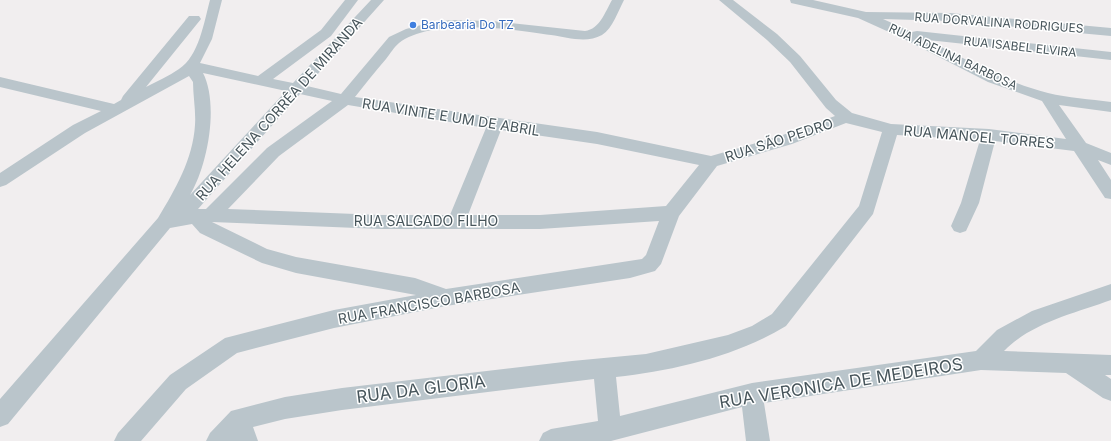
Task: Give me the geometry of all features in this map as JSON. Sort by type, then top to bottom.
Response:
[{"type":"street","points":[[0,181],[79,129],[177,77],[192,66],[206,35],[216,0]]},
{"type":"street","points":[[261,81],[326,32],[352,0]]},
{"type":"street","name":"RUA HELENA CORRÊA DE MIRANDA","points":[[0,416],[188,218],[297,88],[378,0]]},
{"type":"street","points":[[350,31],[366,25],[393,0]]},
{"type":"street","points":[[188,218],[344,100],[394,40],[405,34],[437,26],[459,24],[510,26],[589,35],[603,28],[618,0]]},
{"type":"street","name":"RUA SÃO PEDRO","points":[[711,162],[786,140],[846,117],[831,104],[794,59],[772,37],[725,0]]},
{"type":"street","name":"RUA ADELINA BARBOSA","points":[[796,0],[862,15],[905,34],[993,79],[1047,98],[1111,106]]},
{"type":"street","name":"RUA DORVALINA RODRIGUES","points":[[862,15],[950,17],[1111,32]]},
{"type":"street","points":[[119,108],[194,19]]},
{"type":"street","name":"RUA ISABEL ELVIRA","points":[[905,34],[1111,56]]},
{"type":"street","points":[[188,218],[185,189],[198,152],[203,125],[200,82],[192,66]]},
{"type":"street","name":"RUA VINTE E UM DE ABRIL","points":[[192,66],[297,88],[344,100],[495,124],[597,138],[711,162]]},
{"type":"street","points":[[0,82],[119,108]]},
{"type":"street","points":[[1047,98],[1111,193]]},
{"type":"street","name":"RUA MANOEL TORRES","points":[[846,117],[891,129],[989,135],[1078,146],[1111,158]]},
{"type":"street","points":[[456,222],[495,124]]},
{"type":"street","name":"RUA DA GLORIA","points":[[239,419],[285,408],[335,400],[646,364],[729,344],[759,332],[779,320],[867,209],[891,129]]},
{"type":"street","points":[[960,226],[970,203],[989,135]]},
{"type":"street","name":"RUA FRANCISCO BARBOSA","points":[[126,441],[178,382],[232,345],[334,319],[446,298],[640,268],[654,259],[671,213],[711,162]]},
{"type":"street","name":"RUA SALGADO FILHO","points":[[188,218],[381,222],[540,222],[671,213]]},
{"type":"street","points":[[188,218],[262,255],[296,265],[415,286],[446,298]]},
{"type":"street","points":[[981,360],[1004,337],[1040,317],[1111,292]]},
{"type":"street","name":"RUA VERONICA DE MEDEIROS","points":[[551,441],[610,430],[752,394],[981,360],[1111,365]]},
{"type":"street","points":[[1068,363],[1111,391]]},
{"type":"street","points":[[604,368],[610,430]]},
{"type":"street","points":[[752,394],[758,441]]},
{"type":"street","points":[[218,441],[239,419],[246,441]]},
{"type":"place","name":"Barbearia Do TZ","points":[[413,25]]}]
